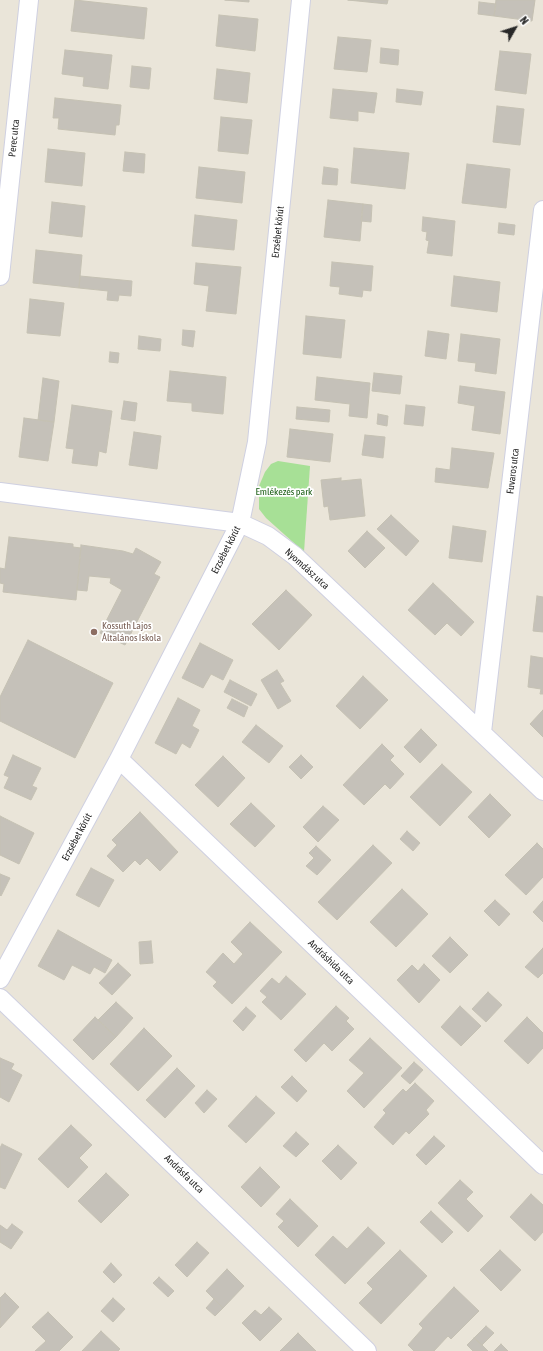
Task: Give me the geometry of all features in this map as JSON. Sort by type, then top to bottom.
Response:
[{"type":"street","name":"Perec utca","points":[[0,276],[29,0]]},
{"type":"street","name":"Erzsébet körút","points":[[0,979],[119,759],[240,523],[257,442],[302,0]]},
{"type":"street","name":"Fuvaros utca","points":[[482,732],[543,210]]},
{"type":"street","name":"Nyomdász utca","points":[[0,492],[240,523],[268,536],[295,556],[543,791]]},
{"type":"street","name":"Andráshida utca","points":[[119,759],[543,1165]]},
{"type":"street","name":"Andrásfa utca","points":[[0,998],[367,1351]]},
{"type":"green space","name":"Emlékezés park","points":[[278,461],[310,466],[304,552],[266,518],[259,509],[259,486],[265,472],[271,464]]},
{"type":"building","points":[[75,0],[147,8],[144,39],[71,31]]},
{"type":"building","points":[[225,0],[249,0],[249,2]]},
{"type":"building","points":[[348,0],[388,0],[387,4]]},
{"type":"building","points":[[496,0],[535,0],[532,21],[494,16]]},
{"type":"building","points":[[479,2],[496,4],[494,16],[478,14]]},
{"type":"building","points":[[219,15],[258,19],[255,51],[216,46]]},
{"type":"building","points":[[338,37],[371,40],[367,72],[334,69]]},
{"type":"building","points":[[381,48],[399,50],[398,65],[380,63]]},
{"type":"building","points":[[65,50],[112,55],[108,89],[83,86],[84,77],[62,74]]},
{"type":"building","points":[[500,51],[531,54],[526,94],[495,90]]},
{"type":"building","points":[[132,66],[151,68],[149,89],[130,87]]},
{"type":"building","points":[[217,69],[250,73],[247,103],[214,99]]},
{"type":"building","points":[[333,89],[377,93],[374,113],[358,111],[358,121],[330,118]]},
{"type":"building","points":[[397,89],[423,92],[421,105],[396,102]]},
{"type":"building","points":[[55,98],[121,105],[119,125],[116,125],[115,135],[58,129],[59,118],[53,118]]},
{"type":"building","points":[[497,106],[524,109],[520,145],[493,142]]},
{"type":"building","points":[[221,117],[252,120],[248,154],[218,151]]},
{"type":"building","points":[[354,148],[409,153],[405,189],[351,183]]},
{"type":"building","points":[[48,149],[85,153],[82,186],[45,182]]},
{"type":"building","points":[[125,152],[145,154],[144,173],[123,171]]},
{"type":"building","points":[[467,164],[510,169],[506,208],[462,203]]},
{"type":"building","points":[[199,167],[245,172],[242,203],[196,198]]},
{"type":"building","points":[[324,167],[338,169],[337,185],[322,184]]},
{"type":"building","points":[[328,200],[363,204],[360,241],[324,237]]},
{"type":"building","points":[[52,202],[85,206],[82,237],[49,233]]},
{"type":"building","points":[[363,204],[372,205],[371,222],[361,221]]},
{"type":"building","points":[[195,215],[237,220],[234,250],[192,246]]},
{"type":"building","points":[[423,217],[455,221],[452,256],[427,253],[429,241],[426,240],[427,232],[422,231]]},
{"type":"building","points":[[499,223],[515,225],[514,235],[498,233]]},
{"type":"building","points":[[36,250],[82,255],[79,288],[33,283]]},
{"type":"building","points":[[332,262],[373,266],[371,291],[363,290],[362,297],[339,294],[340,287],[330,286]]},
{"type":"building","points":[[196,263],[241,267],[236,314],[206,311],[209,286],[194,284]]},
{"type":"building","points":[[80,276],[132,281],[131,296],[119,295],[118,301],[107,300],[108,291],[79,288]]},
{"type":"building","points":[[454,276],[500,282],[497,312],[451,306]]},
{"type":"building","points":[[30,299],[64,303],[60,336],[27,333]]},
{"type":"building","points":[[306,316],[345,320],[341,358],[303,354]]},
{"type":"building","points":[[183,330],[195,331],[193,347],[182,345]]},
{"type":"building","points":[[428,331],[449,334],[446,359],[425,356]]},
{"type":"building","points":[[461,334],[500,339],[496,374],[475,371],[476,363],[458,361]]},
{"type":"building","points":[[139,336],[161,339],[160,351],[138,349]]},
{"type":"building","points":[[110,352],[119,353],[118,363],[109,362]]},
{"type":"building","points":[[170,371],[226,377],[223,414],[192,411],[192,403],[167,401]]},
{"type":"building","points":[[374,373],[402,376],[400,394],[372,391]]},
{"type":"building","points":[[317,377],[370,383],[367,418],[349,416],[350,404],[315,400]]},
{"type":"building","points":[[43,378],[59,381],[54,422],[38,420]]},
{"type":"building","points":[[460,386],[505,392],[500,434],[472,430],[475,406],[458,403]]},
{"type":"building","points":[[124,401],[137,403],[135,421],[121,419]]},
{"type":"building","points":[[72,405],[112,411],[106,453],[99,451],[97,466],[72,463],[74,449],[66,448]]},
{"type":"building","points":[[406,405],[425,407],[423,426],[404,424]]},
{"type":"building","points":[[297,407],[330,410],[329,422],[296,419]]},
{"type":"building","points":[[378,414],[388,416],[387,426],[377,424]]},
{"type":"building","points":[[24,418],[54,422],[48,461],[19,457]]},
{"type":"building","points":[[290,429],[333,434],[330,462],[287,457]]},
{"type":"building","points":[[134,432],[161,436],[157,469],[129,465]]},
{"type":"building","points":[[365,435],[385,437],[383,458],[362,455]]},
{"type":"building","points":[[452,448],[494,453],[488,488],[435,482],[436,468],[450,470]]},
{"type":"building","points":[[341,478],[341,481],[361,479],[365,516],[330,520],[328,506],[324,507],[321,480]]},
{"type":"building","points":[[391,515],[419,541],[406,556],[377,529]]},
{"type":"building","points":[[453,526],[486,531],[482,562],[449,558]]},
{"type":"building","points":[[367,531],[385,548],[365,568],[348,551]]},
{"type":"building","points":[[9,537],[73,544],[73,547],[81,548],[76,600],[3,592],[4,584],[0,583],[0,568],[5,569]]},
{"type":"building","points":[[81,545],[123,551],[133,554],[136,548],[161,562],[154,574],[160,577],[125,645],[100,633],[122,590],[110,583],[111,578],[89,576],[87,591],[77,590]]},
{"type":"building","points":[[433,583],[474,622],[461,636],[447,623],[435,635],[408,610]]},
{"type":"building","points":[[286,590],[312,615],[279,650],[252,624]]},
{"type":"building","points":[[537,596],[543,597],[543,632],[533,631]]},
{"type":"building","points":[[28,640],[113,683],[75,758],[0,721],[0,697]]},
{"type":"building","points":[[200,643],[233,660],[223,680],[211,674],[203,688],[182,678]]},
{"type":"building","points":[[531,656],[543,658],[543,694],[540,694],[541,689],[528,687]]},
{"type":"building","points":[[277,670],[284,681],[280,683],[291,701],[278,709],[261,680]]},
{"type":"building","points":[[363,676],[388,700],[360,729],[336,706]]},
{"type":"building","points":[[230,680],[257,694],[251,706],[224,692]]},
{"type":"building","points":[[178,698],[200,710],[192,726],[199,730],[190,748],[182,743],[176,754],[155,743]]},
{"type":"building","points":[[232,699],[248,707],[244,717],[227,708]]},
{"type":"building","points":[[543,710],[543,737],[530,724]]},
{"type":"building","points":[[256,725],[283,746],[269,763],[242,742]]},
{"type":"building","points":[[421,729],[437,745],[420,763],[404,747]]},
{"type":"building","points":[[382,744],[394,756],[390,760],[404,774],[390,789],[385,784],[364,805],[343,785]]},
{"type":"building","points":[[13,755],[41,768],[32,786],[37,788],[31,800],[4,788],[9,777],[4,775]]},
{"type":"building","points":[[301,755],[313,767],[301,779],[289,767]]},
{"type":"building","points":[[223,756],[245,778],[218,807],[195,785]]},
{"type":"building","points":[[442,764],[472,792],[440,826],[410,797]]},
{"type":"building","points":[[490,794],[511,815],[489,838],[468,817]]},
{"type":"building","points":[[251,803],[275,826],[255,847],[230,824]]},
{"type":"building","points":[[323,806],[339,820],[318,842],[303,827]]},
{"type":"building","points":[[140,812],[178,852],[160,871],[147,858],[140,865],[135,860],[123,872],[107,856],[117,845],[112,840]]},
{"type":"building","points":[[0,816],[34,833],[19,864],[0,855]]},
{"type":"building","points":[[407,831],[420,843],[413,851],[400,839]]},
{"type":"building","points":[[537,843],[543,849],[543,877],[526,895],[505,875]]},
{"type":"building","points":[[373,845],[392,863],[337,920],[318,902]]},
{"type":"building","points":[[316,846],[331,860],[317,875],[306,866],[314,858],[309,853]]},
{"type":"building","points":[[91,868],[114,880],[99,907],[76,895]]},
{"type":"building","points":[[0,874],[10,878],[1,896],[0,895]]},
{"type":"building","points":[[402,889],[428,914],[396,947],[370,922]]},
{"type":"building","points":[[495,900],[510,914],[499,926],[484,911]]},
{"type":"building","points":[[543,901],[543,922],[533,912]]},
{"type":"building","points":[[250,922],[282,952],[232,1004],[213,986],[217,982],[206,972],[223,953],[234,964],[243,954],[231,942]]},
{"type":"building","points":[[58,930],[112,960],[105,973],[94,967],[90,974],[72,965],[64,980],[38,966]]},
{"type":"building","points":[[450,937],[468,955],[450,973],[432,956]]},
{"type":"building","points":[[151,941],[153,963],[140,964],[139,942]]},
{"type":"building","points":[[543,948],[543,973],[538,978],[525,967]]},
{"type":"building","points":[[118,963],[131,975],[112,995],[99,983]]},
{"type":"building","points":[[424,964],[440,980],[419,1003],[397,980],[412,965],[418,971]]},
{"type":"building","points":[[286,976],[306,994],[281,1020],[262,1002],[267,997],[260,991],[272,978],[279,984]]},
{"type":"building","points":[[488,992],[502,1005],[486,1022],[472,1009]]},
{"type":"building","points":[[116,1002],[133,1018],[116,1037],[98,1020]]},
{"type":"building","points":[[336,1006],[349,1018],[346,1021],[354,1029],[332,1051],[324,1043],[306,1062],[294,1050]]},
{"type":"building","points":[[460,1006],[481,1026],[461,1046],[441,1027]]},
{"type":"building","points":[[246,1007],[256,1016],[243,1031],[233,1021]]},
{"type":"building","points":[[95,1017],[116,1037],[93,1060],[73,1040]]},
{"type":"building","points":[[527,1017],[543,1033],[543,1048],[528,1064],[504,1041]]},
{"type":"building","points":[[144,1028],[172,1056],[138,1091],[110,1064]]},
{"type":"building","points":[[370,1038],[402,1068],[364,1108],[347,1091],[364,1073],[349,1060]]},
{"type":"building","points":[[0,1058],[14,1064],[11,1069],[22,1075],[9,1102],[0,1097]]},
{"type":"building","points":[[414,1062],[423,1070],[410,1084],[401,1076]]},
{"type":"building","points":[[177,1068],[195,1086],[165,1118],[146,1100]]},
{"type":"building","points":[[292,1076],[307,1091],[297,1102],[281,1087]]},
{"type":"building","points":[[415,1083],[434,1101],[426,1110],[429,1114],[409,1134],[406,1131],[393,1145],[374,1127],[386,1113],[383,1110],[403,1089],[406,1092]]},
{"type":"building","points":[[207,1090],[217,1099],[204,1113],[195,1103]]},
{"type":"building","points":[[256,1096],[275,1113],[246,1143],[228,1126]]},
{"type":"building","points":[[71,1125],[92,1145],[79,1158],[88,1167],[68,1188],[38,1159]]},
{"type":"building","points":[[296,1132],[309,1144],[296,1157],[283,1146]]},
{"type":"building","points":[[434,1136],[445,1146],[426,1165],[416,1155]]},
{"type":"building","points":[[2,1144],[22,1154],[5,1189],[0,1187],[0,1148]]},
{"type":"building","points":[[338,1145],[357,1163],[341,1180],[322,1161]]},
{"type":"building","points":[[260,1167],[280,1187],[261,1207],[241,1187]]},
{"type":"building","points":[[106,1173],[129,1195],[101,1223],[78,1201]]},
{"type":"building","points":[[460,1180],[473,1192],[466,1199],[483,1216],[468,1232],[438,1203]]},
{"type":"building","points":[[531,1194],[543,1205],[543,1232],[535,1241],[510,1217]]},
{"type":"building","points":[[290,1199],[318,1226],[298,1247],[278,1227],[284,1221],[276,1214]]},
{"type":"building","points":[[431,1211],[453,1232],[442,1243],[420,1222]]},
{"type":"building","points":[[12,1224],[23,1232],[11,1249],[0,1242],[0,1225],[7,1230]]},
{"type":"building","points":[[368,1227],[385,1243],[345,1284],[315,1255],[333,1236],[347,1249]]},
{"type":"building","points":[[197,1242],[209,1253],[187,1277],[175,1265]]},
{"type":"building","points":[[400,1250],[427,1276],[381,1324],[359,1303],[373,1289],[367,1283]]},
{"type":"building","points":[[500,1250],[521,1270],[501,1291],[480,1270]]},
{"type":"building","points":[[111,1263],[122,1275],[114,1283],[103,1272]]},
{"type":"building","points":[[227,1269],[244,1286],[223,1308],[206,1291]]},
{"type":"building","points":[[159,1277],[174,1291],[168,1297],[153,1283]]},
{"type":"building","points":[[454,1287],[479,1311],[451,1339],[448,1336],[434,1351],[414,1351],[408,1345],[423,1328],[419,1324]]},
{"type":"building","points":[[5,1293],[19,1307],[0,1328],[0,1298]]},
{"type":"building","points":[[113,1298],[125,1309],[113,1322],[101,1311]]},
{"type":"building","points":[[214,1299],[223,1308],[215,1316],[206,1308]]},
{"type":"building","points":[[269,1307],[282,1319],[260,1341],[242,1323],[255,1310],[261,1315]]},
{"type":"building","points":[[48,1312],[73,1337],[59,1351],[35,1351],[46,1341],[32,1327]]},
{"type":"building","points":[[486,1326],[494,1333],[482,1345],[474,1338]]},
{"type":"building","points":[[101,1331],[120,1349],[118,1351],[82,1351]]},
{"type":"building","points":[[298,1333],[316,1351],[280,1351]]},
{"type":"building","points":[[474,1338],[488,1351],[473,1351],[467,1345]]},
{"type":"building","points":[[501,1344],[508,1351],[494,1351]]},
{"type":"place","name":"Kossuth Lajos Általános Iskola","points":[[94,632]]}]
